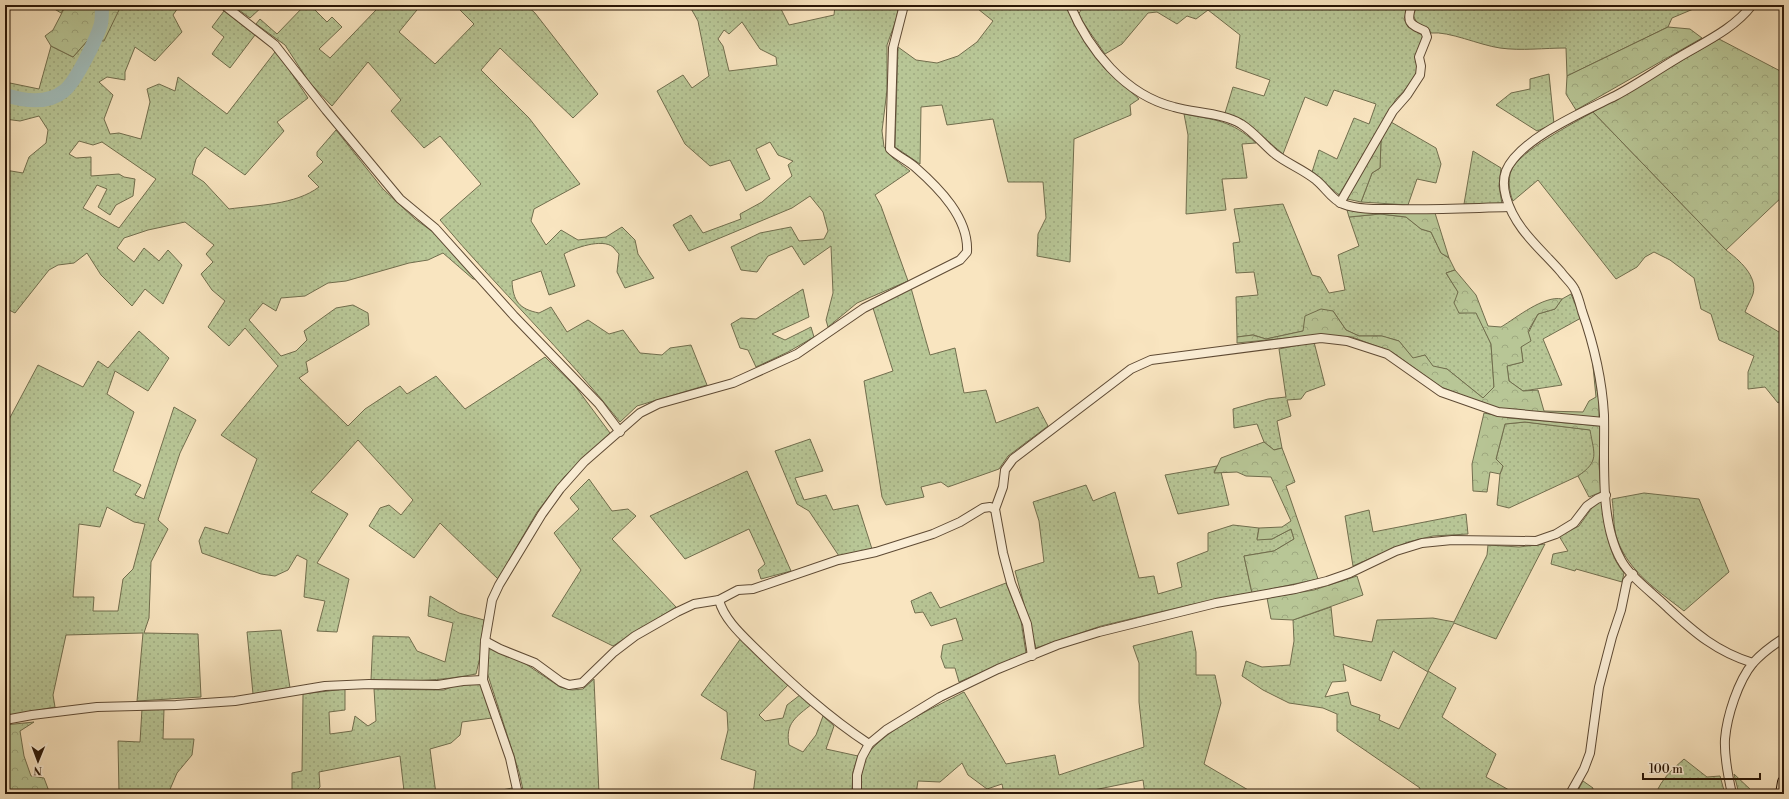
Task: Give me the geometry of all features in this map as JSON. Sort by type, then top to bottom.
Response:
[{"type":"main road","points":[[1782,794],[1784,782]]},
{"type":"street","points":[[224,5],[275,45],[326,110],[400,199],[435,228],[514,316],[599,404],[620,432]]},
{"type":"street","points":[[518,794],[510,758],[483,680],[484,641],[492,600],[542,514],[560,490],[584,462],[620,432],[640,412],[647,408],[733,383],[797,354],[864,308],[960,260],[967,252],[967,240],[957,215],[939,190],[914,166],[890,149],[893,48],[904,5]]},
{"type":"street","points":[[1070,5],[1077,23],[1112,70],[1138,92],[1152,100],[1173,107],[1229,119],[1240,123],[1279,157],[1315,180],[1340,203],[1358,208],[1387,209],[1438,210],[1509,207]]},
{"type":"street","points":[[1340,203],[1393,111],[1414,85],[1421,71],[1419,57],[1427,37],[1425,31],[1409,22],[1408,18],[1412,5]]},
{"type":"street","points":[[1752,5],[1745,14],[1724,30],[1619,93],[1545,133],[1524,147],[1506,172],[1505,192],[1509,207],[1518,224],[1534,246],[1574,288],[1595,350],[1601,380],[1604,422],[1603,462],[1606,495],[1616,548],[1622,562],[1633,574],[1706,641],[1732,657],[1753,663]]},
{"type":"street","points":[[1032,656],[1027,624],[1011,583],[1003,553],[996,509],[1002,493],[1005,470],[1013,459],[1131,369],[1151,360],[1321,338],[1347,341],[1387,354],[1441,392],[1491,410],[1604,422]]},
{"type":"street","points":[[858,794],[857,775],[862,757],[869,744],[886,730],[940,697],[998,669],[1057,645],[1099,632],[1216,603],[1295,589],[1350,573],[1396,551],[1422,543],[1452,540],[1536,541],[1556,534],[1574,523],[1587,506],[1606,495]]},
{"type":"street","points":[[484,641],[535,663],[560,682],[575,685],[582,684],[614,652],[661,621],[694,604],[720,600],[738,590],[753,589],[838,560],[876,552],[933,534],[960,522],[983,508],[990,507],[996,509]]},
{"type":"street","points":[[1570,794],[1584,769],[1590,753],[1599,687],[1612,636],[1621,610],[1627,582],[1633,574]]},
{"type":"street","points":[[720,600],[722,610],[744,637],[792,685],[837,723],[869,744]]},
{"type":"street","points":[[1732,794],[1727,768],[1725,741],[1728,720],[1737,692],[1753,663],[1784,638]]},
{"type":"street","points":[[5,720],[32,714],[97,707],[176,705],[236,700],[325,686],[369,684],[438,685],[462,681],[483,680]]},
{"type":"green space","points":[[48,5],[66,5],[61,13]]},
{"type":"green space","points":[[66,5],[118,5],[119,10],[104,41],[88,40],[73,57],[51,46],[45,36],[53,30]]},
{"type":"green space","points":[[118,5],[180,5],[173,15],[182,32],[155,61],[135,47],[125,72],[125,80],[107,77],[99,82],[113,95],[104,119],[110,134],[119,133],[141,139],[150,102],[147,89],[159,84],[175,91],[178,77],[227,114],[275,52],[282,59],[308,98],[277,122],[284,131],[245,175],[205,147],[196,159],[192,174],[204,182],[229,209],[288,201],[309,193],[319,187],[308,176],[323,162],[317,156],[317,152],[336,130],[383,189],[415,219],[433,232],[477,279],[473,279],[443,253],[428,260],[409,263],[346,281],[328,283],[305,296],[281,298],[276,311],[263,303],[249,320],[281,356],[296,351],[307,340],[304,331],[336,308],[353,305],[368,313],[369,325],[306,362],[308,372],[299,378],[348,426],[365,409],[400,386],[407,394],[436,376],[465,409],[545,357],[575,386],[610,433],[564,477],[537,512],[498,579],[440,523],[414,558],[369,526],[380,508],[389,505],[401,515],[413,500],[358,440],[311,492],[348,514],[317,563],[349,579],[337,632],[317,631],[325,601],[304,597],[307,560],[297,555],[288,570],[275,576],[261,574],[202,553],[199,541],[205,527],[228,534],[257,459],[221,435],[278,366],[245,328],[229,346],[208,327],[225,301],[212,290],[201,274],[213,262],[206,254],[214,245],[185,222],[148,230],[124,238],[117,248],[134,262],[144,248],[159,261],[168,250],[182,265],[163,304],[145,289],[132,306],[101,275],[87,253],[74,263],[58,265],[49,270],[15,313],[5,308],[5,170],[23,173],[29,157],[46,143],[48,130],[39,116],[20,121],[5,119],[5,82],[39,89],[51,46],[73,57],[119,10]],"holes":[[[79,141],[93,145],[102,142],[156,179],[119,228],[83,208],[97,185],[107,189],[98,207],[110,215],[116,205],[133,196],[135,179],[124,177],[119,174],[91,176],[91,157],[76,158],[69,154]]]},
{"type":"green space","points":[[232,5],[264,5],[250,18]]},
{"type":"green space","points":[[305,5],[310,5],[327,22],[332,17],[342,27],[319,49],[330,58],[376,10],[371,5],[421,5],[399,32],[435,64],[474,24],[455,5],[526,5],[535,13],[598,94],[573,118],[500,48],[481,70],[529,118],[580,184],[534,209],[531,221],[546,245],[561,230],[578,240],[606,237],[622,227],[635,240],[638,254],[654,278],[625,288],[617,272],[619,254],[613,247],[602,243],[588,245],[564,254],[575,286],[549,295],[541,271],[512,281],[516,299],[518,303],[526,309],[539,313],[551,307],[567,332],[588,320],[609,334],[623,330],[640,353],[662,355],[670,348],[691,345],[707,385],[637,406],[620,422],[554,345],[462,246],[440,220],[481,184],[440,136],[424,148],[391,111],[401,100],[368,62],[332,106],[309,82],[285,45],[256,24],[260,19],[277,34]]},
{"type":"green space","points":[[689,5],[779,5],[789,25],[834,15],[835,5],[899,5],[896,20],[887,45],[887,90],[882,131],[884,147],[893,158],[910,171],[875,195],[881,206],[908,281],[857,303],[828,327],[826,320],[833,293],[831,246],[804,265],[792,246],[768,256],[757,272],[741,270],[731,247],[760,233],[791,227],[799,241],[824,239],[828,231],[823,212],[810,196],[792,208],[689,251],[673,225],[691,215],[703,233],[741,219],[740,214],[762,202],[792,176],[788,165],[793,161],[778,155],[770,142],[756,149],[770,179],[746,191],[730,160],[710,166],[685,144],[657,91],[683,75],[692,88],[709,76],[698,21]],"holes":[[[742,22],[760,49],[776,57],[777,65],[729,71],[723,46],[718,39],[724,30],[729,34]]]},
{"type":"green space","points":[[973,5],[1067,5],[1074,24],[1104,68],[1139,99],[1130,105],[1131,115],[1074,139],[1070,262],[1037,256],[1038,234],[1046,218],[1043,182],[1008,182],[993,119],[947,125],[942,105],[921,107],[920,164],[895,147],[898,47],[916,60],[937,63],[958,56],[977,42],[993,21]]},
{"type":"green space","points":[[1084,5],[1133,5],[1139,9],[1143,5],[1409,5],[1404,19],[1408,27],[1421,32],[1424,36],[1419,64],[1414,77],[1410,84],[1396,99],[1339,195],[1312,172],[1319,150],[1337,159],[1354,118],[1369,124],[1376,104],[1334,90],[1327,106],[1305,97],[1283,154],[1243,120],[1225,113],[1233,87],[1264,96],[1270,80],[1236,68],[1240,35],[1208,10],[1196,19],[1187,16],[1177,24],[1157,12],[1148,13],[1122,44],[1105,54],[1078,15]]},
{"type":"green space","points":[[1416,5],[1697,5],[1698,7],[1672,18],[1668,27],[1567,76],[1566,48],[1508,49],[1446,34],[1431,33],[1428,28],[1417,23],[1413,15]]},
{"type":"green space","points":[[224,11],[255,35],[230,68],[212,54],[224,37],[212,27]]},
{"type":"green space","points":[[1668,27],[1690,29],[1702,38],[1576,110],[1566,94],[1567,76]]},
{"type":"green space","points":[[1719,39],[1784,73],[1784,195],[1726,250],[1593,112]]},
{"type":"green space","points":[[1549,74],[1554,124],[1537,131],[1496,105],[1511,93],[1530,89],[1530,79]]},
{"type":"green space","points":[[1593,112],[1726,250],[1742,264],[1750,275],[1754,287],[1753,294],[1745,312],[1784,335],[1784,399],[1778,403],[1765,387],[1748,389],[1748,372],[1754,356],[1719,340],[1711,314],[1701,309],[1694,278],[1670,260],[1654,252],[1645,257],[1637,267],[1616,279],[1538,180],[1513,201],[1509,178],[1516,163],[1535,146]]},
{"type":"green space","points":[[1184,114],[1230,125],[1247,135],[1256,143],[1242,144],[1247,178],[1222,179],[1226,210],[1186,214],[1188,135]]},
{"type":"green space","points":[[1391,122],[1436,148],[1441,164],[1436,183],[1417,179],[1408,205],[1361,202],[1372,173],[1380,168],[1381,140]]},
{"type":"green space","points":[[1381,140],[1380,168],[1372,173],[1361,202],[1347,199]]},
{"type":"green space","points":[[1473,151],[1501,168],[1499,186],[1502,204],[1464,204]]},
{"type":"green space","points":[[1283,204],[1312,275],[1320,277],[1329,293],[1345,290],[1338,255],[1359,246],[1349,217],[1380,214],[1406,217],[1421,229],[1431,232],[1441,253],[1449,258],[1455,270],[1446,273],[1458,292],[1459,313],[1476,312],[1491,344],[1494,387],[1483,398],[1447,369],[1433,367],[1425,355],[1413,359],[1399,341],[1381,336],[1359,336],[1346,330],[1333,311],[1303,331],[1266,339],[1253,335],[1237,337],[1236,297],[1258,295],[1254,272],[1236,273],[1233,243],[1240,242],[1234,209]]},
{"type":"green space","points":[[1347,210],[1435,213],[1449,258],[1441,253],[1431,232],[1421,229],[1406,217],[1380,214],[1349,217]]},
{"type":"green space","points":[[1455,270],[1476,295],[1488,326],[1501,327],[1522,313],[1547,300],[1562,299],[1555,309],[1538,314],[1528,331],[1531,341],[1521,347],[1523,362],[1507,366],[1509,381],[1523,391],[1538,390],[1544,411],[1583,412],[1589,401],[1596,397],[1592,356],[1599,401],[1599,418],[1498,409],[1441,387],[1392,352],[1352,337],[1317,335],[1237,343],[1237,337],[1253,335],[1266,339],[1303,331],[1305,316],[1321,309],[1333,311],[1346,330],[1359,336],[1382,336],[1399,341],[1413,358],[1425,355],[1433,366],[1447,369],[1483,398],[1494,387],[1491,344],[1476,313],[1459,313],[1454,303],[1458,292],[1446,273]]},
{"type":"green space","points":[[911,288],[930,355],[955,348],[964,393],[986,390],[996,423],[1038,407],[1048,426],[1008,456],[999,469],[948,487],[941,482],[921,487],[924,497],[886,505],[882,497],[864,381],[893,371],[873,308]]},
{"type":"green space","points":[[803,289],[809,317],[772,334],[785,340],[811,327],[814,337],[788,352],[756,367],[748,350],[740,348],[731,324],[741,318],[756,319]]},
{"type":"green space","points":[[1571,294],[1581,318],[1543,339],[1562,385],[1523,391],[1509,381],[1507,366],[1523,362],[1521,347],[1538,314],[1555,309],[1562,299]]},
{"type":"green space","points":[[139,331],[169,358],[148,391],[115,371],[107,394],[134,412],[113,471],[141,485],[135,495],[144,499],[174,407],[196,420],[180,453],[158,520],[168,529],[151,562],[149,618],[144,633],[198,634],[201,697],[137,701],[143,633],[66,635],[53,695],[55,707],[5,716],[5,427],[38,365],[83,387],[98,361],[108,368]],"holes":[[[107,507],[134,522],[145,524],[133,569],[123,579],[118,611],[93,611],[94,597],[73,597],[79,524],[100,527]]]},
{"type":"green space","points":[[1314,342],[1325,385],[1306,392],[1301,399],[1287,400],[1291,416],[1277,421],[1282,448],[1274,450],[1264,442],[1257,424],[1234,428],[1233,409],[1268,399],[1286,397],[1279,349]]},
{"type":"green space","points":[[1484,413],[1509,418],[1601,426],[1599,464],[1601,492],[1589,497],[1578,476],[1590,466],[1593,461],[1594,451],[1590,430],[1525,422],[1505,424],[1496,459],[1503,466],[1500,474],[1490,472],[1487,492],[1473,491],[1472,464]]},
{"type":"green space","points":[[1525,422],[1591,430],[1595,456],[1590,468],[1578,476],[1509,508],[1497,505],[1500,474],[1503,466],[1496,459],[1505,424]]},
{"type":"green space","points":[[810,439],[823,471],[795,478],[804,500],[826,495],[833,510],[858,505],[872,549],[839,556],[809,511],[797,504],[775,451]]},
{"type":"green space","points":[[1264,442],[1274,450],[1282,448],[1295,482],[1286,486],[1318,579],[1252,593],[1244,556],[1274,551],[1294,539],[1291,529],[1272,539],[1257,540],[1259,528],[1282,527],[1291,521],[1271,477],[1246,476],[1237,472],[1214,473],[1221,458]]},
{"type":"green space","points":[[1217,466],[1214,472],[1221,472],[1229,505],[1178,514],[1165,475]]},
{"type":"green space","points":[[747,471],[791,571],[761,579],[758,570],[765,564],[749,529],[685,559],[650,516]]},
{"type":"green space","points":[[589,479],[612,511],[628,509],[636,516],[612,539],[676,607],[613,646],[552,616],[581,570],[554,533],[579,509],[570,498]]},
{"type":"green space","points":[[1086,485],[1093,501],[1115,492],[1139,578],[1154,576],[1158,594],[1182,587],[1177,563],[1208,551],[1208,533],[1233,525],[1259,528],[1257,539],[1272,539],[1291,529],[1294,539],[1274,551],[1244,556],[1252,593],[1189,605],[1101,626],[1036,648],[1015,571],[1044,562],[1039,521],[1033,502]]},
{"type":"green space","points":[[1644,493],[1699,499],[1729,572],[1684,611],[1654,588],[1636,571],[1622,551],[1617,539],[1612,499]]},
{"type":"green space","points":[[1602,501],[1608,539],[1614,557],[1624,573],[1622,582],[1576,569],[1575,571],[1551,564],[1553,554],[1568,551],[1559,536],[1579,526],[1594,505]]},
{"type":"green space","points":[[1369,510],[1373,532],[1466,514],[1468,534],[1433,536],[1408,542],[1353,566],[1345,516]]},
{"type":"green space","points":[[1545,544],[1496,639],[1454,623],[1428,671],[1456,688],[1442,717],[1496,754],[1486,777],[1516,794],[1418,794],[1420,788],[1337,731],[1337,714],[1323,708],[1289,703],[1263,690],[1242,676],[1246,661],[1262,667],[1290,665],[1294,641],[1293,620],[1331,607],[1334,636],[1372,642],[1377,620],[1433,618],[1454,622],[1487,555],[1488,545],[1519,547]],"holes":[[[1393,651],[1428,672],[1399,729],[1379,720],[1380,715],[1351,705],[1348,692],[1325,697],[1332,682],[1346,681],[1343,664],[1381,681]]]},
{"type":"green space","points":[[1357,576],[1363,595],[1293,620],[1271,619],[1267,598],[1314,590]]},
{"type":"green space","points":[[1006,583],[1021,621],[1026,653],[959,682],[955,668],[945,668],[941,657],[943,645],[963,640],[956,618],[931,626],[923,612],[915,613],[911,601],[931,592],[940,608]]},
{"type":"green space","points":[[430,596],[459,613],[484,620],[480,657],[476,674],[424,680],[371,680],[373,636],[409,637],[417,651],[445,662],[453,623],[428,616]]},
{"type":"green space","points":[[281,630],[290,688],[253,694],[247,632]]},
{"type":"green space","points":[[1192,631],[1196,652],[1196,675],[1215,675],[1221,703],[1204,764],[1255,794],[1145,794],[1143,780],[1074,794],[1004,794],[1002,784],[987,789],[968,775],[962,763],[940,782],[918,781],[916,794],[862,794],[861,769],[871,750],[881,740],[908,721],[964,692],[1006,764],[1055,755],[1059,775],[1144,747],[1139,702],[1139,663],[1133,646]]},
{"type":"green space","points":[[741,638],[789,684],[759,715],[765,721],[783,718],[787,705],[800,695],[812,704],[793,721],[790,726],[788,737],[789,745],[803,752],[816,735],[823,716],[834,726],[826,749],[858,756],[853,772],[852,790],[821,794],[753,794],[756,771],[721,759],[728,730],[727,712],[701,695]]},
{"type":"green space","points":[[487,645],[499,653],[517,658],[560,687],[572,690],[583,689],[594,679],[599,794],[524,794],[519,772],[486,669]]},
{"type":"green space","points":[[480,683],[492,718],[462,722],[460,735],[451,743],[430,749],[436,794],[394,794],[404,791],[400,756],[319,772],[320,787],[313,794],[292,794],[292,773],[302,771],[303,694],[345,689],[345,710],[329,712],[330,734],[352,731],[355,716],[368,726],[376,721],[374,689],[444,690],[459,684]]},
{"type":"green space","points":[[142,709],[164,709],[163,739],[194,739],[192,755],[177,773],[168,794],[119,794],[118,741],[140,742]]},
{"type":"green space","points":[[34,722],[20,731],[24,756],[31,776],[44,778],[50,794],[5,794],[5,725]]},
{"type":"green space","points":[[1684,759],[1707,777],[1720,776],[1725,794],[1656,794],[1664,779]]},
{"type":"green space","points":[[1734,774],[1752,791],[1770,791],[1770,794],[1739,794]]},
{"type":"green space","points":[[1583,781],[1593,788],[1592,794],[1576,794]]},
{"type":"green space","points":[[512,788],[514,794],[482,794]]},
{"type":"waterway","points":[[5,95],[20,99],[43,100],[64,91],[80,70],[95,39],[101,24],[102,5]]}]
